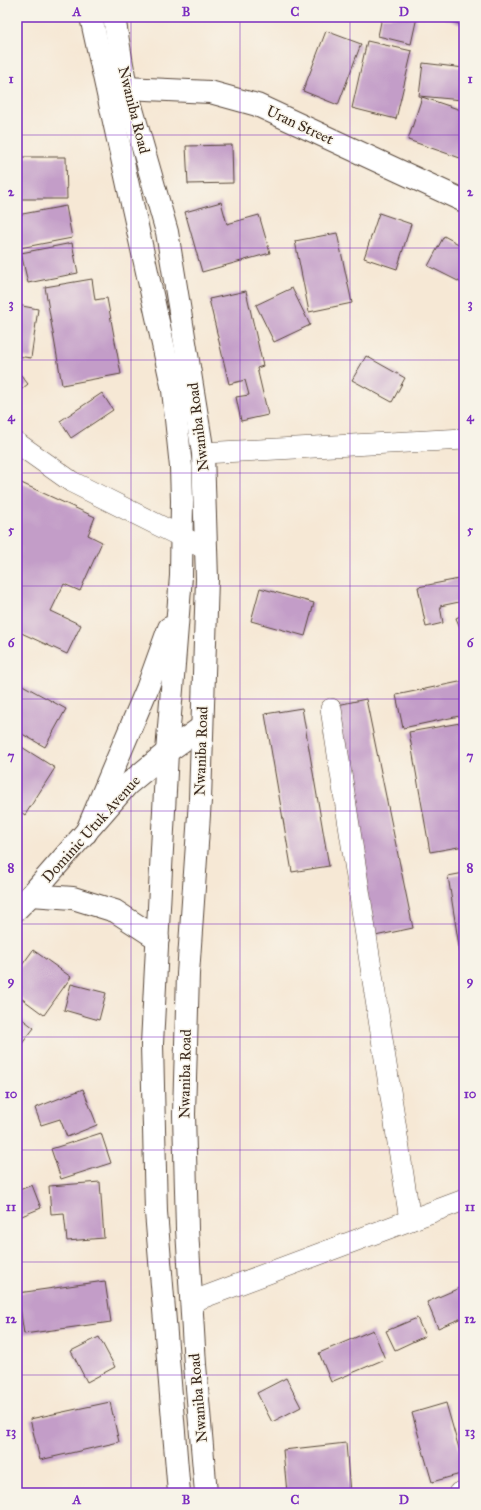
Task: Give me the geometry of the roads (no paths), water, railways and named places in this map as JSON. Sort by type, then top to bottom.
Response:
[{"type":"main road","points":[[91,17],[173,390],[180,460],[182,538],[167,752],[152,1044],[156,1212],[179,1493]]},
{"type":"main road","name":"Nwaniba Road","points":[[114,17],[126,88],[167,232],[203,453],[206,549],[202,727],[200,800],[188,974],[184,1114],[184,1176],[191,1302],[206,1493]]},
{"type":"main road","points":[[101,62],[126,88]]},
{"type":"main road","name":"Uran Street","points":[[126,88],[210,92],[257,105],[464,201]]},
{"type":"main road","points":[[86,833],[147,689],[178,602]]},
{"type":"main road","name":"Dominic Utuk Avenue","points":[[24,902],[127,785],[167,752],[202,727]]},
{"type":"main road","points":[[24,902],[73,898],[115,910],[158,939]]},
{"type":"street","points":[[203,453],[464,439]]},
{"type":"street","points":[[17,443],[72,482],[206,549]]},
{"type":"street","points":[[331,709],[410,1220]]},
{"type":"street","points":[[191,1302],[464,1200]]},
{"type":"street","points":[[458,1493],[464,1492]]}]
